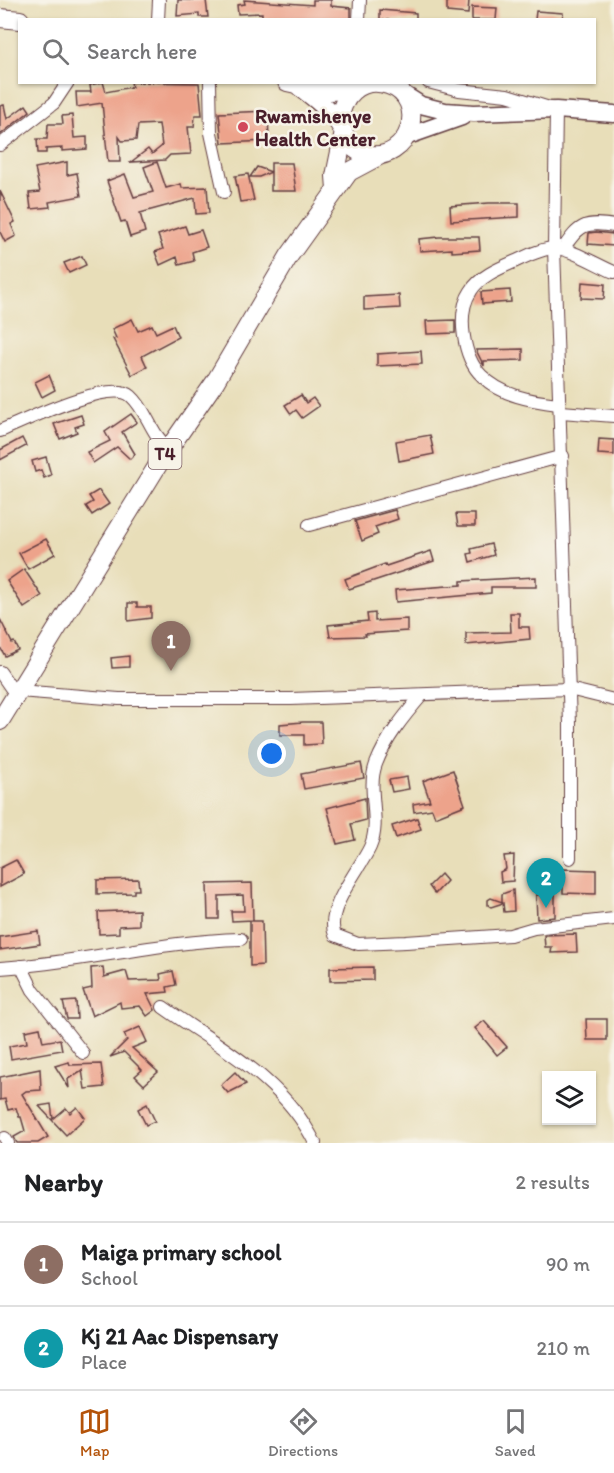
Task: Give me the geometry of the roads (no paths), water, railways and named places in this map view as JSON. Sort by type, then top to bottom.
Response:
[{"type":"highway","points":[[0,18],[18,20]]},
{"type":"highway","points":[[336,191],[335,176],[341,130],[340,110],[345,99],[354,90],[366,84]]},
{"type":"highway","points":[[382,84],[402,93],[412,114],[408,136]]},
{"type":"highway","points":[[293,85],[328,91],[354,90]]},
{"type":"highway","points":[[293,85],[324,106],[352,148],[365,154],[379,156]]},
{"type":"highway","name":"T4","points":[[0,721],[168,448],[215,382],[289,256],[349,172],[401,146],[408,136]]},
{"type":"main road","points":[[402,93],[433,109],[474,114],[555,110],[614,114]]},
{"type":"main road","points":[[408,136],[444,121],[474,114]]},
{"type":"street","points":[[158,18],[159,0]]},
{"type":"street","points":[[359,18],[360,0]]},
{"type":"street","points":[[0,145],[54,103],[67,84]]},
{"type":"street","points":[[210,84],[211,134],[224,192]]},
{"type":"street","points":[[436,84],[459,90],[507,95],[555,110],[559,408],[563,456],[572,782],[570,858]]},
{"type":"street","points":[[614,226],[596,223],[578,228],[558,249],[514,261],[481,279],[469,292],[464,317],[463,342],[481,376],[495,385],[532,401],[559,408],[614,416]]},
{"type":"street","points":[[558,249],[614,272]]},
{"type":"street","points":[[0,430],[68,403],[111,391],[121,391],[136,402],[155,435],[168,448]]},
{"type":"street","points":[[309,525],[563,456]]},
{"type":"street","points":[[0,672],[11,688],[19,691],[119,699],[291,699],[569,689],[614,700]]},
{"type":"street","points":[[422,695],[390,736],[375,767],[375,834],[363,860],[351,876],[335,913],[333,930],[335,935],[358,944],[398,943],[510,935],[534,928],[614,919]]},
{"type":"street","points":[[0,968],[191,942],[241,939]]},
{"type":"street","points":[[21,966],[33,990],[83,1053]]},
{"type":"street","points":[[163,1007],[219,1043],[264,1078],[295,1113],[315,1143]]},
{"type":"place","name":"Rwamishenye Health Center","points":[[243,127]]},
{"type":"place","name":"Maiga primary school","points":[[171,671]]},
{"type":"place","name":"Kj 21 Aac Dispensary","points":[[546,908]]}]
